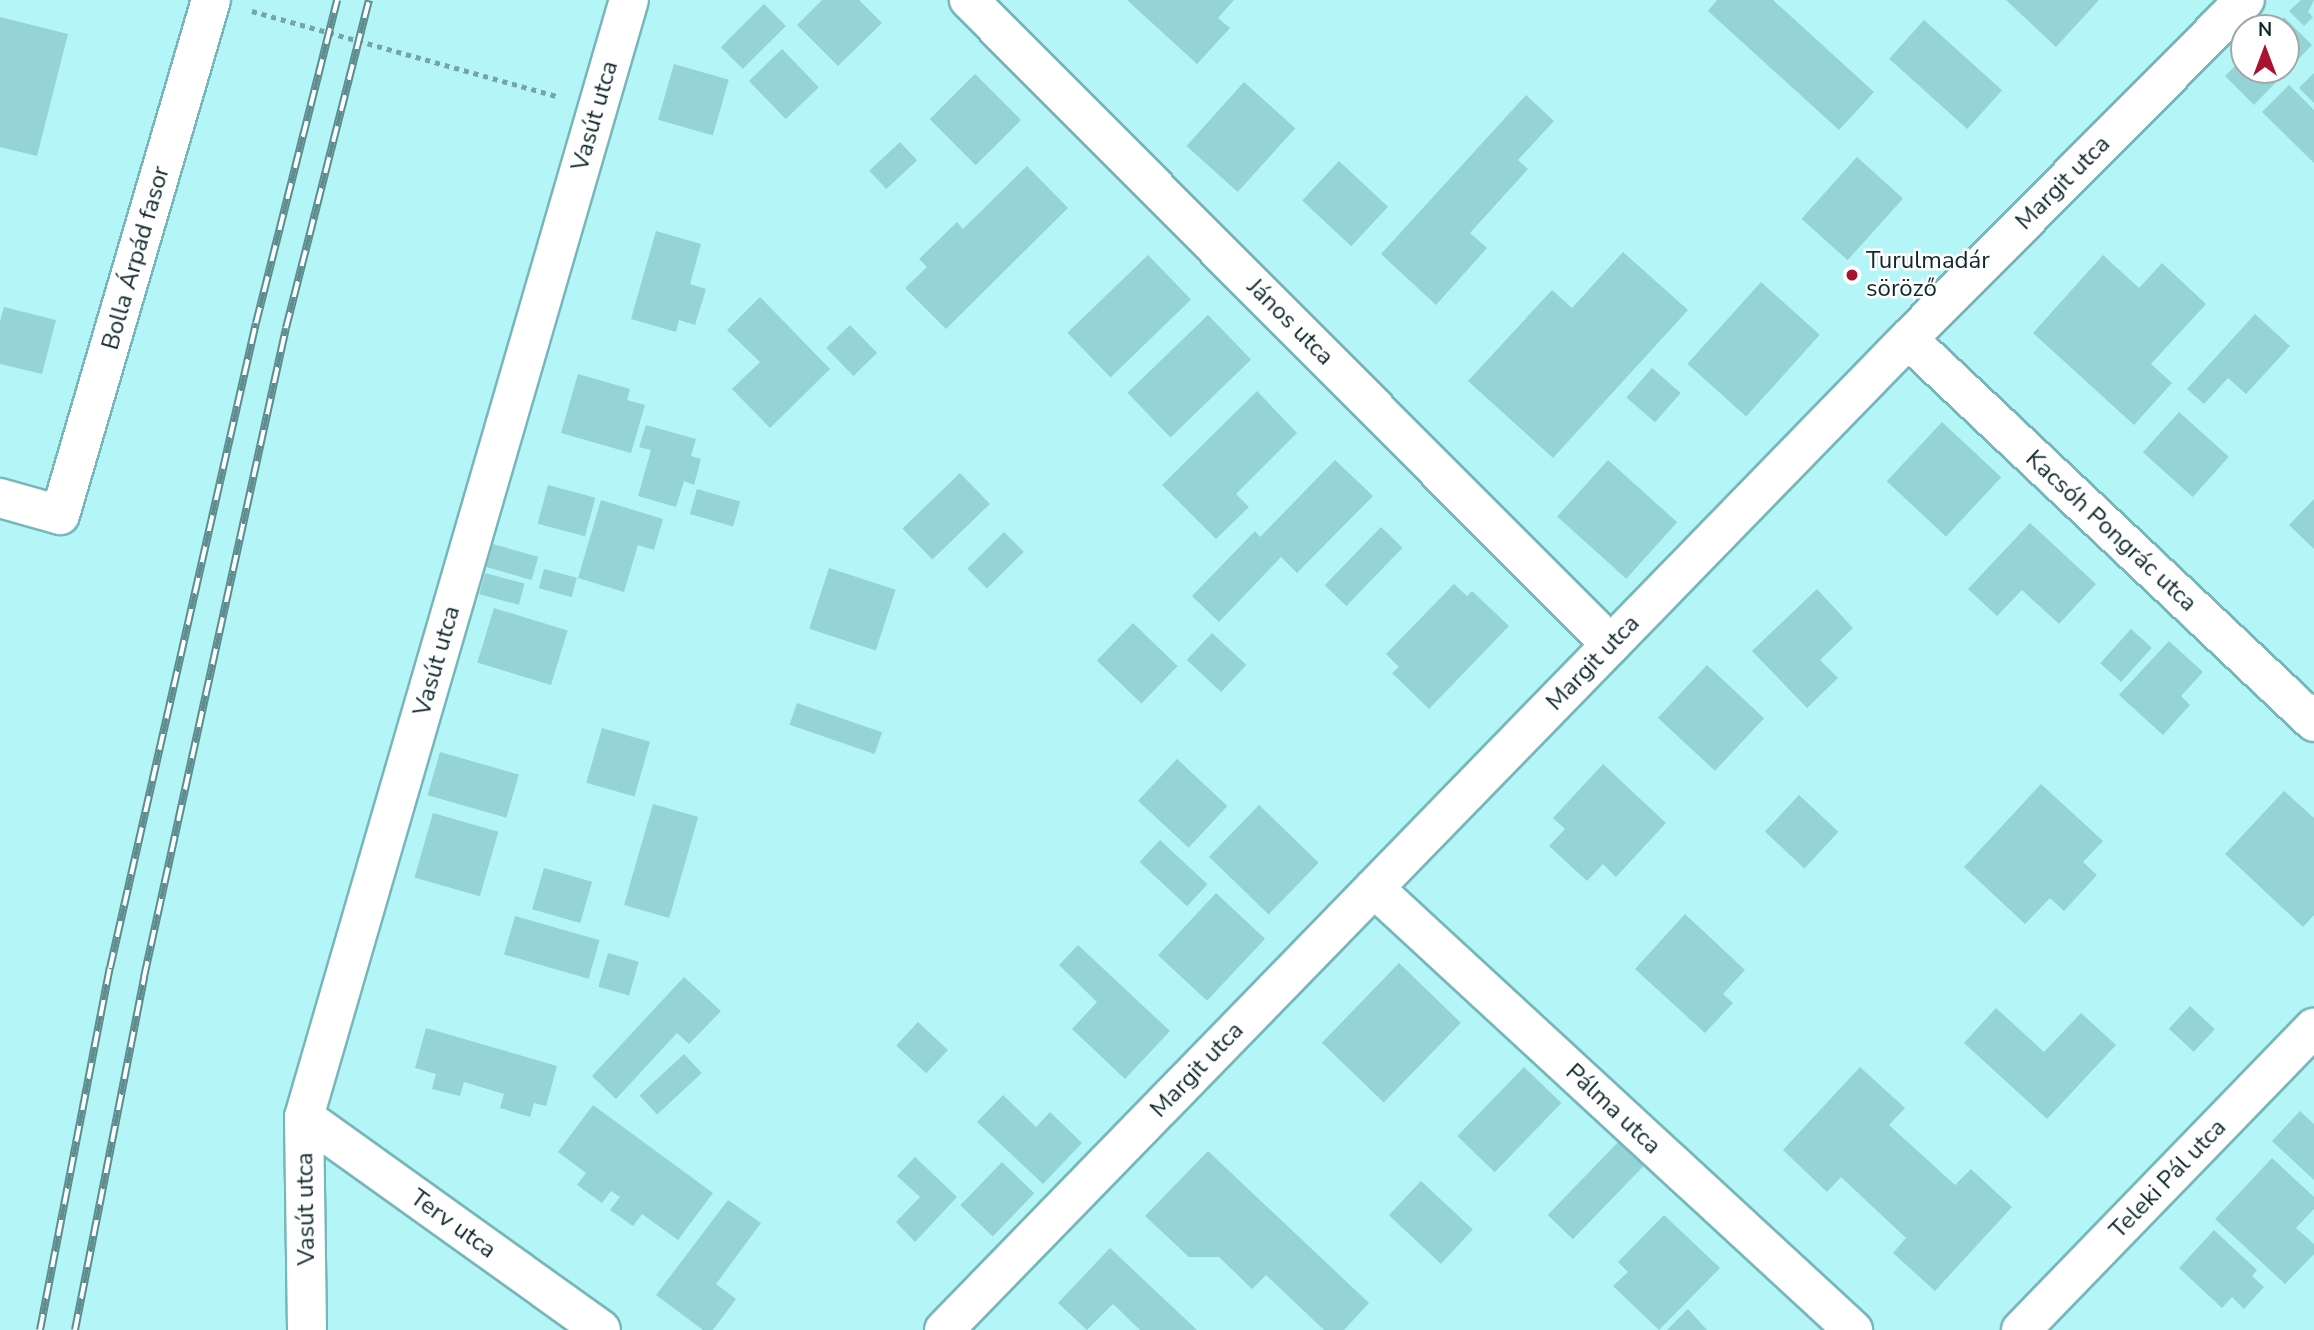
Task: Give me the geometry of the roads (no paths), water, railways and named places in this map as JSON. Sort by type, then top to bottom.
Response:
[{"type":"street","name":"Vasút utca","points":[[307,1330],[304,1117],[629,0]]},
{"type":"street","name":"János utca","points":[[969,0],[1611,645]]},
{"type":"street","name":"Margit utca","points":[[944,1330],[1908,340],[2245,0]]},
{"type":"street","name":"Bolla Árpád fasor","points":[[0,498],[60,515],[225,4]]},
{"type":"street","name":"Kacsóh Pongrác utca","points":[[1908,340],[2314,722]]},
{"type":"street","name":"Pálma utca","points":[[1374,888],[1853,1330]]},
{"type":"street","name":"Teleki Pál utca","points":[[2021,1330],[2314,1028]]},
{"type":"street","name":"Terv utca","points":[[304,1117],[601,1330]]},
{"type":"railway","points":[[40,1330],[110,968],[256,323],[337,0]]},
{"type":"railway","points":[[75,1330],[144,977],[286,328],[369,0]]},
{"type":"place","name":"Turulmadár söröző","points":[[1852,275]]}]
